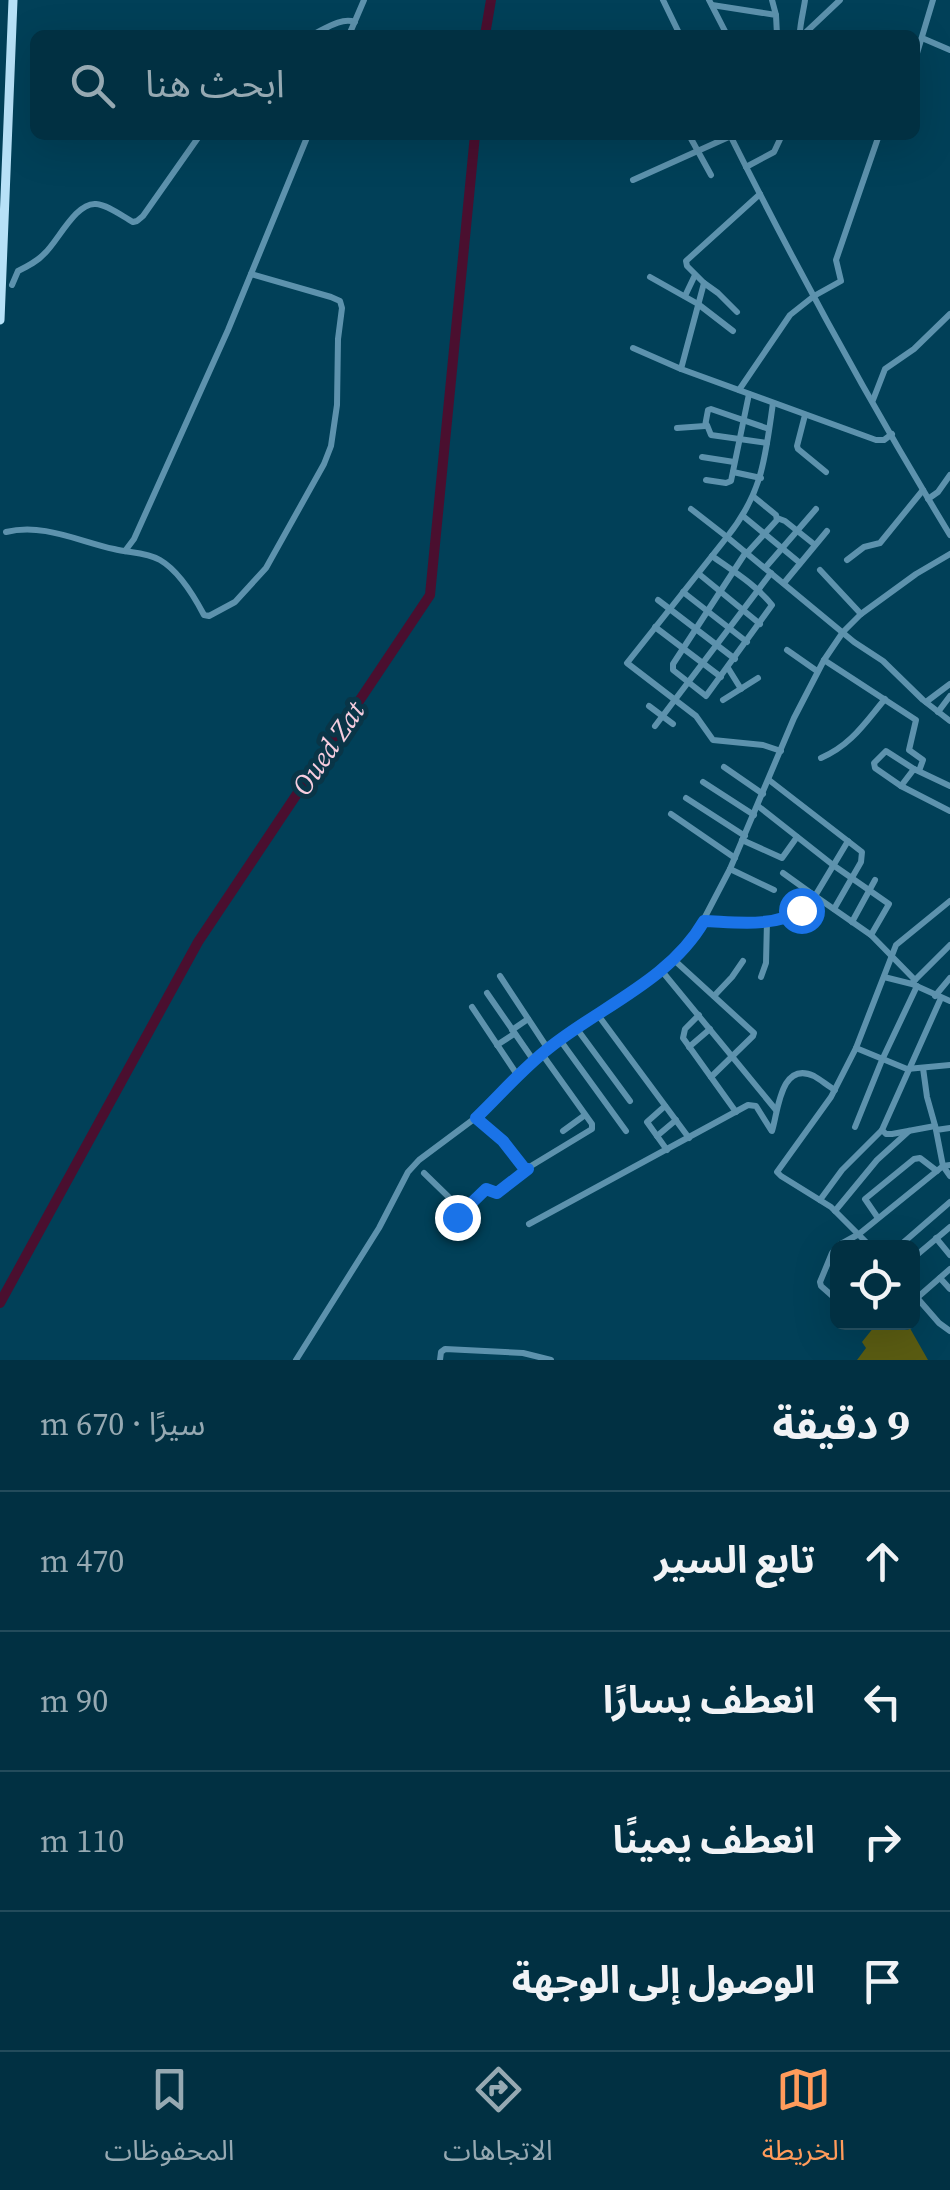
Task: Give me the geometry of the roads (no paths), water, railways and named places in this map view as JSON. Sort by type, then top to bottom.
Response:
[{"type":"main road","points":[[0,320],[13,0]]},
{"type":"street","points":[[351,30],[364,0]]},
{"type":"street","points":[[663,0],[678,30]]},
{"type":"street","points":[[772,0],[778,30]]},
{"type":"street","points":[[802,30],[805,0]]},
{"type":"street","points":[[807,30],[840,0]]},
{"type":"street","points":[[920,44],[933,0]]},
{"type":"street","points":[[711,2],[776,14]]},
{"type":"street","points":[[711,2],[724,30]]},
{"type":"street","points":[[0,19],[12,18]]},
{"type":"street","points":[[323,30],[342,21],[354,22]]},
{"type":"street","points":[[922,38],[950,50]]},
{"type":"street","points":[[12,285],[18,270],[46,252],[74,216],[89,205],[98,204],[138,221],[197,140]]},
{"type":"street","points":[[124,552],[134,539],[306,140]]},
{"type":"street","points":[[690,140],[711,176]]},
{"type":"street","points":[[633,180],[719,140]]},
{"type":"street","points":[[732,140],[814,296],[950,535]]},
{"type":"street","points":[[746,167],[774,152],[779,140]]},
{"type":"street","points":[[739,390],[790,315],[842,281],[836,260],[877,140]]},
{"type":"street","points":[[737,312],[686,263],[688,256],[760,194]]},
{"type":"street","points":[[6,532],[50,532],[149,555],[164,562],[196,599],[204,615],[236,602],[266,568],[332,446],[342,308],[340,301],[251,274]]},
{"type":"street","points":[[684,297],[695,275]]},
{"type":"street","points":[[650,278],[698,304],[733,331]]},
{"type":"street","points":[[681,369],[704,283]]},
{"type":"street","points":[[873,401],[885,369],[914,349],[950,314]]},
{"type":"street","points":[[633,348],[876,440],[892,434]]},
{"type":"street","points":[[706,480],[730,482],[749,394]]},
{"type":"street","points":[[773,404],[761,478],[754,497],[699,574],[628,662],[696,716],[713,740],[763,744],[781,751]]},
{"type":"street","points":[[767,443],[711,435],[707,413],[711,409],[769,429]]},
{"type":"street","points":[[806,415],[798,450],[826,472]]},
{"type":"street","points":[[677,428],[706,424]]},
{"type":"street","points":[[702,457],[734,462]]},
{"type":"street","points":[[732,472],[761,478]]},
{"type":"street","points":[[928,499],[950,474]]},
{"type":"street","points":[[847,560],[864,547],[880,543],[923,490]]},
{"type":"street","points":[[754,497],[815,545]]},
{"type":"street","points":[[691,509],[854,642],[883,661],[950,720]]},
{"type":"street","points":[[655,726],[758,591],[782,548],[816,509]]},
{"type":"street","points":[[743,516],[800,563]]},
{"type":"street","points":[[712,556],[732,571],[758,591],[772,605],[708,696],[672,667],[732,571],[778,518]]},
{"type":"street","points":[[784,583],[827,531]]},
{"type":"street","points":[[296,1360],[379,1228],[408,1172],[476,1118],[545,1051],[661,970],[696,936],[824,660],[861,614],[950,554]]},
{"type":"street","points":[[820,570],[861,614]]},
{"type":"street","points":[[699,574],[760,624]]},
{"type":"street","points":[[683,592],[747,642]]},
{"type":"street","points":[[658,600],[735,659]]},
{"type":"street","points":[[656,627],[721,677]]},
{"type":"street","points":[[787,650],[818,671]]},
{"type":"street","points":[[824,660],[916,720],[909,750],[923,760],[901,786]]},
{"type":"street","points":[[728,668],[741,689]]},
{"type":"street","points":[[723,700],[758,678]]},
{"type":"street","points":[[926,702],[950,684]]},
{"type":"street","points":[[938,712],[950,696]]},
{"type":"street","points":[[821,758],[850,741],[885,699]]},
{"type":"street","points":[[648,706],[673,724]]},
{"type":"street","points":[[950,786],[886,751],[874,762],[874,768],[901,786],[950,811]]},
{"type":"street","points":[[724,767],[763,794]]},
{"type":"street","points":[[769,780],[863,855],[834,909]]},
{"type":"street","points":[[704,782],[754,815]]},
{"type":"street","points":[[686,798],[744,838],[782,858],[797,836]]},
{"type":"street","points":[[758,806],[888,904],[871,935]]},
{"type":"street","points":[[671,814],[735,858]]},
{"type":"street","points":[[704,921],[791,917],[815,896],[848,841]]},
{"type":"street","points":[[730,869],[774,890]]},
{"type":"street","points":[[783,874],[871,935],[914,983]]},
{"type":"street","points":[[852,922],[875,880]]},
{"type":"street","points":[[865,1240],[835,1211],[778,1172],[834,1090],[856,1048],[896,945],[950,902]]},
{"type":"street","points":[[761,977],[766,962],[767,921]]},
{"type":"street","points":[[856,1126],[914,983],[950,945]]},
{"type":"street","points":[[673,959],[754,1033],[710,1077]]},
{"type":"street","points":[[714,996],[743,960]]},
{"type":"street","points":[[661,970],[776,1110]]},
{"type":"street","points":[[424,1173],[460,1214],[486,1189],[497,1193],[592,1129],[500,976]]},
{"type":"street","points":[[884,977],[914,983],[950,1001]]},
{"type":"street","points":[[820,1200],[882,1130],[938,997],[950,978]]},
{"type":"street","points":[[487,993],[534,1061]]},
{"type":"street","points":[[472,1007],[518,1076]]},
{"type":"street","points":[[698,1015],[682,1034],[683,1038],[736,1112]]},
{"type":"street","points":[[598,1016],[689,1138]]},
{"type":"street","points":[[496,1044],[528,1019]]},
{"type":"street","points":[[689,1046],[710,1029]]},
{"type":"street","points":[[577,1030],[630,1101]]},
{"type":"street","points":[[560,1040],[626,1131]]},
{"type":"street","points":[[856,1048],[907,1069],[950,1064]]},
{"type":"street","points":[[923,1067],[943,1167],[950,1176]]},
{"type":"street","points":[[529,1224],[754,1104],[773,1130],[785,1084],[800,1075],[812,1075],[834,1090]]},
{"type":"street","points":[[666,1106],[647,1122],[667,1150]]},
{"type":"street","points":[[563,1131],[586,1114]]},
{"type":"street","points":[[476,1118],[528,1169]]},
{"type":"street","points":[[657,1136],[676,1120]]},
{"type":"street","points":[[882,1130],[886,1134],[950,1128]]},
{"type":"street","points":[[835,1211],[877,1160],[909,1131]]},
{"type":"street","points":[[878,1219],[865,1199],[914,1159],[943,1167]]},
{"type":"street","points":[[848,1240],[943,1167]]},
{"type":"street","points":[[906,1240],[950,1202]]},
{"type":"street","points":[[920,1252],[950,1226]]},
{"type":"street","points":[[936,1238],[950,1255]]},
{"type":"street","points":[[830,1260],[820,1277],[821,1286],[830,1294]]},
{"type":"street","points":[[920,1292],[950,1270]]},
{"type":"street","points":[[940,1278],[950,1288]]},
{"type":"street","points":[[920,1301],[950,1331]]},
{"type":"street","points":[[440,1360],[441,1352],[446,1350],[523,1352],[551,1360]]},
{"type":"waterway","name":"Oued Zat","points":[[486,30],[491,0]]},
{"type":"waterway","name":"Oued Zat","points":[[0,1303],[198,942],[430,595],[475,140]]}]
